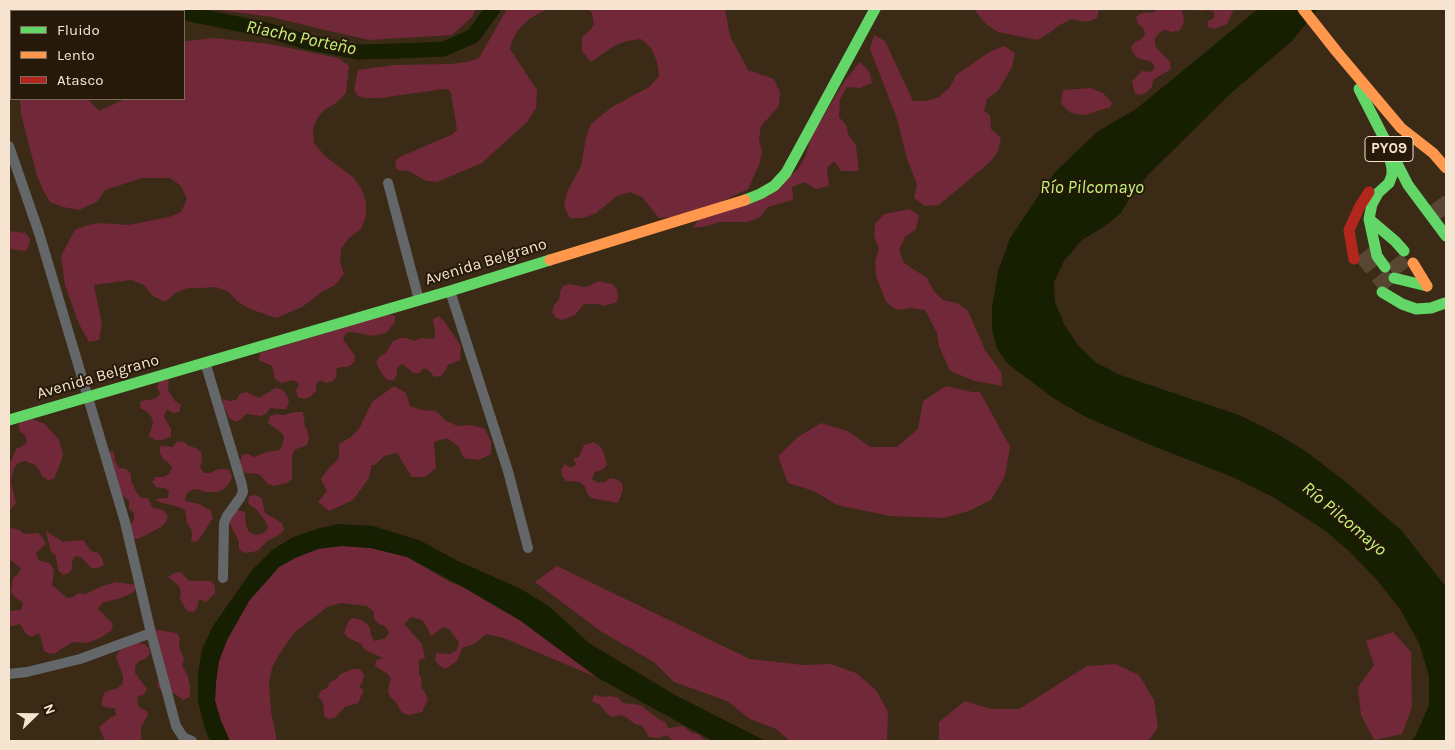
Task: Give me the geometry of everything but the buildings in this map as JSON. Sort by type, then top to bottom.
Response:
[{"type":"main road","name":"Avenida Belgrano","points":[[9,420],[450,291],[749,198],[774,186],[786,173],[875,9]]},
{"type":"main road","name":"PY09","points":[[1303,9],[1401,128],[1433,153],[1446,168]]},
{"type":"main road","name":"PY09","points":[[1342,57],[1408,185],[1446,236]]},
{"type":"main road","points":[[1384,139],[1416,174]]},
{"type":"main road","points":[[1384,139],[1391,161],[1392,175],[1389,183],[1378,193],[1372,204],[1369,219],[1387,265]]},
{"type":"main road","points":[[1358,256],[1350,241],[1350,230],[1360,206],[1385,171],[1384,139]]},
{"type":"main road","points":[[1369,219],[1386,248]]},
{"type":"main road","points":[[1369,219],[1395,241],[1402,253]]},
{"type":"main road","points":[[1398,276],[1427,286],[1398,276]]},
{"type":"main road","points":[[1398,276],[1396,299],[1409,307],[1416,309],[1431,308],[1445,302]]},
{"type":"main road","points":[[1434,296],[1445,302]]},
{"type":"street","points":[[9,146],[39,233],[125,522],[151,633],[176,726],[183,737],[192,741]]},
{"type":"street","points":[[388,183],[419,300]]},
{"type":"street","points":[[450,291],[508,471],[528,548]]},
{"type":"street","points":[[205,362],[243,492],[224,523],[223,578]]},
{"type":"street","points":[[9,674],[27,672],[80,659],[151,633]]},
{"type":"shaded area","points":[[212,9],[476,9],[472,17],[452,35],[369,40],[272,17]]},
{"type":"shaded area","points":[[507,9],[547,9],[529,19],[519,29],[510,49],[537,90],[536,108],[527,122],[482,163],[437,182],[426,181],[409,171],[398,170],[395,166],[396,160],[453,134],[457,130],[451,93],[449,90],[444,89],[380,98],[365,98],[358,96],[354,90],[358,70],[394,65],[450,64],[468,62],[479,58]]},
{"type":"shaded area","points":[[587,9],[725,9],[730,36],[748,70],[774,79],[780,92],[779,106],[761,126],[759,139],[762,152],[759,165],[748,189],[712,206],[673,217],[659,218],[642,197],[630,192],[617,196],[596,213],[584,218],[570,218],[564,206],[567,192],[581,166],[586,138],[591,124],[612,107],[649,87],[659,76],[657,62],[651,48],[641,39],[627,41],[614,46],[591,62],[582,51],[582,37],[594,25],[592,13]]},
{"type":"shaded area","points":[[975,9],[1099,9],[1097,18],[1086,22],[1071,19],[1038,40],[998,32],[986,24]]},
{"type":"shaded area","points":[[1156,9],[1181,9],[1184,18],[1183,25],[1179,31],[1165,30],[1155,38],[1155,46],[1170,62],[1171,69],[1153,80],[1152,87],[1147,92],[1141,95],[1135,94],[1132,81],[1142,71],[1151,72],[1155,68],[1152,62],[1138,58],[1133,53],[1131,47],[1135,42],[1142,39],[1145,34],[1143,28],[1138,24],[1136,17],[1141,13],[1155,12]]},
{"type":"shaded area","points":[[1195,9],[1234,9],[1227,24],[1214,29],[1208,27],[1208,21],[1214,18],[1214,12]]},
{"type":"shaded area","points":[[874,35],[885,41],[913,101],[927,101],[939,97],[950,87],[956,75],[991,51],[1004,46],[1015,53],[1012,67],[998,91],[987,99],[984,111],[990,115],[991,129],[1001,138],[998,151],[991,161],[939,205],[925,206],[914,198],[917,184],[907,159],[897,119],[870,49]]},
{"type":"shaded area","points":[[215,38],[270,44],[338,58],[349,66],[346,93],[336,103],[324,110],[317,119],[313,128],[314,143],[326,157],[353,177],[361,188],[366,202],[366,216],[361,229],[349,238],[341,249],[340,262],[344,274],[335,285],[323,291],[302,307],[276,318],[250,309],[238,302],[229,292],[216,287],[188,288],[175,293],[165,302],[153,296],[144,285],[131,280],[94,285],[102,324],[99,340],[89,342],[79,324],[65,285],[61,256],[75,230],[101,223],[128,225],[169,217],[181,212],[187,199],[181,186],[170,178],[142,178],[105,190],[98,201],[79,210],[50,202],[37,176],[21,114],[20,100],[89,100],[99,111],[123,100],[185,100],[185,41]]},
{"type":"shaded area","points":[[860,62],[869,71],[872,83],[860,88],[847,87],[840,99],[839,117],[846,125],[848,134],[856,145],[859,171],[841,171],[834,161],[827,168],[829,186],[816,189],[804,182],[792,187],[793,200],[768,207],[759,218],[747,222],[719,222],[693,228],[701,216],[787,179],[798,169],[805,157],[813,131],[843,83]]},
{"type":"shaded area","points":[[1090,88],[1103,93],[1112,103],[1110,107],[1085,115],[1071,113],[1061,104],[1063,90]]},
{"type":"shaded area","points":[[910,209],[919,216],[916,229],[905,237],[899,250],[904,263],[927,278],[933,290],[943,300],[957,303],[968,311],[985,350],[1001,372],[1002,386],[975,381],[950,371],[939,346],[937,333],[925,310],[911,308],[897,310],[886,302],[876,276],[875,262],[879,249],[874,236],[875,224],[884,214]]},
{"type":"shaded area","points":[[9,231],[26,233],[30,239],[26,251],[9,249]]},
{"type":"shaded area","points":[[598,281],[612,284],[617,289],[617,302],[604,306],[584,304],[575,315],[562,320],[556,318],[552,312],[554,305],[559,300],[563,286],[569,284],[582,287],[589,286]]},
{"type":"shaded area","points":[[388,314],[395,316],[395,322],[386,333],[373,336],[353,332],[346,333],[343,339],[355,356],[354,362],[348,367],[336,369],[337,376],[333,381],[326,383],[320,380],[316,385],[316,391],[305,399],[298,397],[296,390],[299,384],[294,380],[281,383],[275,379],[272,366],[259,360],[260,353]]},
{"type":"shaded area","points":[[439,316],[461,346],[460,360],[448,365],[441,376],[434,377],[430,371],[424,368],[420,373],[413,373],[402,364],[397,368],[394,380],[387,380],[376,362],[380,356],[386,353],[393,341],[400,338],[414,341],[421,338],[434,339],[433,319]]},
{"type":"shaded area","points":[[169,377],[168,390],[175,401],[181,405],[179,412],[173,413],[167,409],[164,417],[171,429],[171,437],[155,440],[149,436],[153,423],[151,416],[140,408],[141,401],[155,399],[160,394],[157,387],[160,381]]},
{"type":"shaded area","points":[[394,386],[406,393],[410,406],[422,410],[436,411],[446,421],[458,426],[471,425],[485,429],[491,442],[491,454],[479,460],[464,458],[458,446],[447,438],[434,442],[436,468],[425,477],[412,477],[397,453],[384,456],[375,465],[372,465],[369,478],[353,500],[329,511],[318,502],[327,491],[321,479],[339,458],[339,444],[351,437],[360,427],[372,402]]},
{"type":"shaded area","points":[[946,386],[980,392],[1010,447],[1005,476],[991,500],[969,511],[943,518],[890,516],[837,505],[814,491],[788,483],[778,456],[798,437],[821,423],[848,431],[870,447],[897,447],[918,429],[923,401]]},
{"type":"shaded area","points":[[276,388],[283,390],[287,396],[289,402],[286,409],[270,408],[266,414],[260,416],[246,414],[242,419],[235,422],[229,418],[223,405],[223,399],[229,401],[236,400],[240,394],[246,392],[259,398]]},
{"type":"shaded area","points":[[303,412],[309,439],[307,445],[294,450],[292,457],[292,479],[287,483],[274,486],[268,484],[259,474],[245,473],[241,468],[240,462],[242,455],[248,454],[254,457],[280,450],[284,436],[268,423],[270,416]]},
{"type":"shaded area","points":[[32,419],[45,424],[59,440],[63,453],[62,459],[54,479],[48,480],[42,476],[35,465],[25,461],[18,463],[14,468],[11,482],[16,503],[11,509],[9,508],[9,464],[16,449],[27,442],[25,435],[20,432],[18,421]]},
{"type":"shaded area","points":[[177,441],[184,442],[201,452],[202,460],[200,467],[204,473],[223,469],[229,470],[232,477],[229,484],[218,492],[205,492],[198,489],[186,494],[185,501],[199,504],[211,511],[213,518],[198,541],[191,542],[191,529],[187,523],[185,510],[155,499],[168,498],[169,491],[156,487],[152,482],[156,477],[163,477],[169,474],[172,468],[163,459],[160,453],[160,446],[173,447]]},
{"type":"shaded area","points":[[593,442],[599,445],[603,451],[607,465],[602,470],[595,472],[592,479],[598,483],[605,482],[610,478],[622,483],[623,490],[618,503],[591,498],[580,482],[566,481],[562,476],[561,470],[565,464],[571,468],[576,464],[573,459],[579,457],[584,445]]},
{"type":"shaded area","points":[[113,450],[116,463],[119,468],[126,469],[131,474],[131,481],[141,498],[148,498],[152,507],[164,511],[168,516],[166,522],[161,527],[138,539],[131,538],[129,525],[134,521],[134,513],[129,509],[129,501],[119,492],[118,479],[112,474],[107,454]]},
{"type":"shaded area","points":[[256,495],[262,499],[265,513],[282,523],[284,530],[267,541],[258,551],[244,553],[239,549],[239,542],[230,524],[229,517],[232,511],[245,512],[246,526],[249,532],[255,535],[264,533],[268,528],[266,522],[258,511],[248,503],[249,496]]},
{"type":"shaded area","points":[[12,528],[24,534],[38,533],[43,538],[46,544],[36,553],[39,560],[51,564],[54,571],[52,585],[67,598],[74,597],[78,593],[85,594],[116,582],[136,585],[134,592],[102,603],[98,609],[113,624],[111,631],[87,643],[73,642],[56,653],[50,654],[44,651],[38,633],[32,637],[26,634],[20,624],[9,627],[9,611],[21,610],[23,603],[11,593],[13,578],[21,568],[9,559],[9,529]]},
{"type":"shaded area","points":[[46,531],[63,542],[83,540],[91,551],[98,553],[104,565],[98,568],[91,568],[82,558],[75,556],[72,562],[72,569],[69,573],[63,575],[58,570],[56,556],[51,552]]},
{"type":"shaded area","points":[[341,546],[371,548],[407,557],[521,621],[598,678],[504,638],[486,634],[474,644],[462,648],[457,661],[445,669],[435,660],[436,653],[450,654],[457,650],[459,642],[449,629],[443,627],[431,636],[422,620],[411,617],[404,624],[422,644],[425,658],[419,660],[419,674],[422,680],[421,687],[428,699],[422,712],[409,715],[402,713],[388,692],[391,679],[388,674],[375,666],[376,660],[383,658],[365,650],[361,644],[344,633],[349,620],[354,618],[367,624],[374,641],[386,638],[389,632],[385,626],[379,624],[374,619],[374,612],[367,606],[341,603],[327,607],[294,633],[272,668],[269,682],[271,712],[277,741],[230,741],[221,721],[215,700],[216,682],[219,661],[227,640],[249,601],[279,567],[318,549]]},
{"type":"shaded area","points":[[557,566],[750,659],[803,665],[831,664],[856,673],[876,690],[888,712],[887,739],[885,741],[790,741],[776,729],[750,719],[727,701],[674,682],[654,662],[602,632],[535,582]]},
{"type":"shaded area","points":[[181,572],[189,581],[211,581],[215,586],[215,593],[206,602],[199,599],[198,606],[194,612],[187,611],[180,599],[181,592],[179,586],[168,577],[174,573]]},
{"type":"shaded area","points":[[157,630],[177,633],[180,639],[179,646],[184,659],[182,665],[188,677],[190,697],[183,700],[174,693],[160,690],[157,684],[163,674],[157,654],[161,649],[152,639],[151,633]]},
{"type":"shaded area","points":[[1393,632],[1411,652],[1412,707],[1402,734],[1374,740],[1361,715],[1358,687],[1374,665],[1366,641]]},
{"type":"shaded area","points":[[131,644],[144,644],[149,648],[150,654],[135,666],[135,673],[147,689],[144,695],[138,696],[137,702],[140,708],[147,711],[148,715],[141,727],[141,741],[105,741],[99,727],[116,715],[115,708],[102,706],[102,699],[105,692],[118,688],[123,683],[123,676],[116,657],[119,651]]},
{"type":"shaded area","points":[[1115,664],[1139,675],[1154,700],[1158,728],[1148,741],[939,741],[939,722],[965,701],[991,709],[1019,709],[1087,666]]},
{"type":"shaded area","points":[[353,669],[360,669],[364,675],[359,687],[364,690],[358,703],[345,707],[335,718],[329,719],[324,716],[323,702],[318,697],[330,682],[341,674]]},
{"type":"shaded area","points":[[594,695],[611,696],[618,698],[623,703],[640,705],[665,722],[668,728],[683,726],[706,741],[673,741],[667,735],[659,738],[649,737],[642,726],[635,724],[626,717],[619,715],[613,717],[607,714],[600,705],[592,701]]},
{"type":"water","name":"Río Pilcomayo","points":[[1258,9],[1318,9],[1292,41],[1230,94],[1149,174],[1121,213],[1105,226],[1082,240],[1064,261],[1054,282],[1055,302],[1064,324],[1077,344],[1095,362],[1120,375],[1239,415],[1272,431],[1304,450],[1346,482],[1402,531],[1446,587],[1446,741],[1411,741],[1416,735],[1429,705],[1429,676],[1419,643],[1400,609],[1377,580],[1349,551],[1323,529],[1273,497],[1230,476],[1086,417],[1056,400],[1008,364],[997,349],[992,329],[992,308],[998,271],[1010,238],[1054,173],[1097,132],[1136,109]]},
{"type":"water","points":[[340,524],[373,526],[419,540],[458,561],[521,589],[550,607],[589,643],[675,695],[766,741],[713,741],[598,678],[521,621],[407,557],[371,548],[341,546],[318,549],[279,567],[249,601],[227,640],[219,661],[216,682],[215,701],[230,741],[210,741],[198,702],[198,674],[202,649],[213,626],[252,570],[272,550],[293,537]]},
{"type":"waterway","name":"Riacho Porteño","points":[[185,13],[263,29],[307,42],[357,52],[444,49],[473,36],[493,9]]},
{"type":"tunnel","points":[[1436,201],[1446,215]]},
{"type":"tunnel","points":[[1362,253],[1389,287]]},
{"type":"tunnel","points":[[1394,259],[1403,271]]},
{"type":"traffic: fast","points":[[745,200],[774,186],[786,173],[875,9]]},
{"type":"traffic: fast","points":[[1359,89],[1408,185],[1446,236]]},
{"type":"traffic: fast","points":[[1385,267],[1377,256],[1369,219],[1372,204],[1378,193],[1389,183],[1392,175],[1389,155]]},
{"type":"traffic: fast","points":[[1369,219],[1404,251]]},
{"type":"traffic: fast","points":[[9,420],[550,260]]},
{"type":"traffic: fast","points":[[1394,278],[1427,286]]},
{"type":"traffic: fast","points":[[1382,292],[1402,304],[1416,309],[1431,308],[1445,303]]},
{"type":"traffic: slow","points":[[1303,9],[1401,128],[1433,153],[1446,168]]},
{"type":"traffic: slow","points":[[550,260],[745,200]]},
{"type":"traffic: slow","points":[[1413,263],[1427,286]]},
{"type":"traffic: jam","points":[[1354,259],[1349,230],[1369,192]]}]
